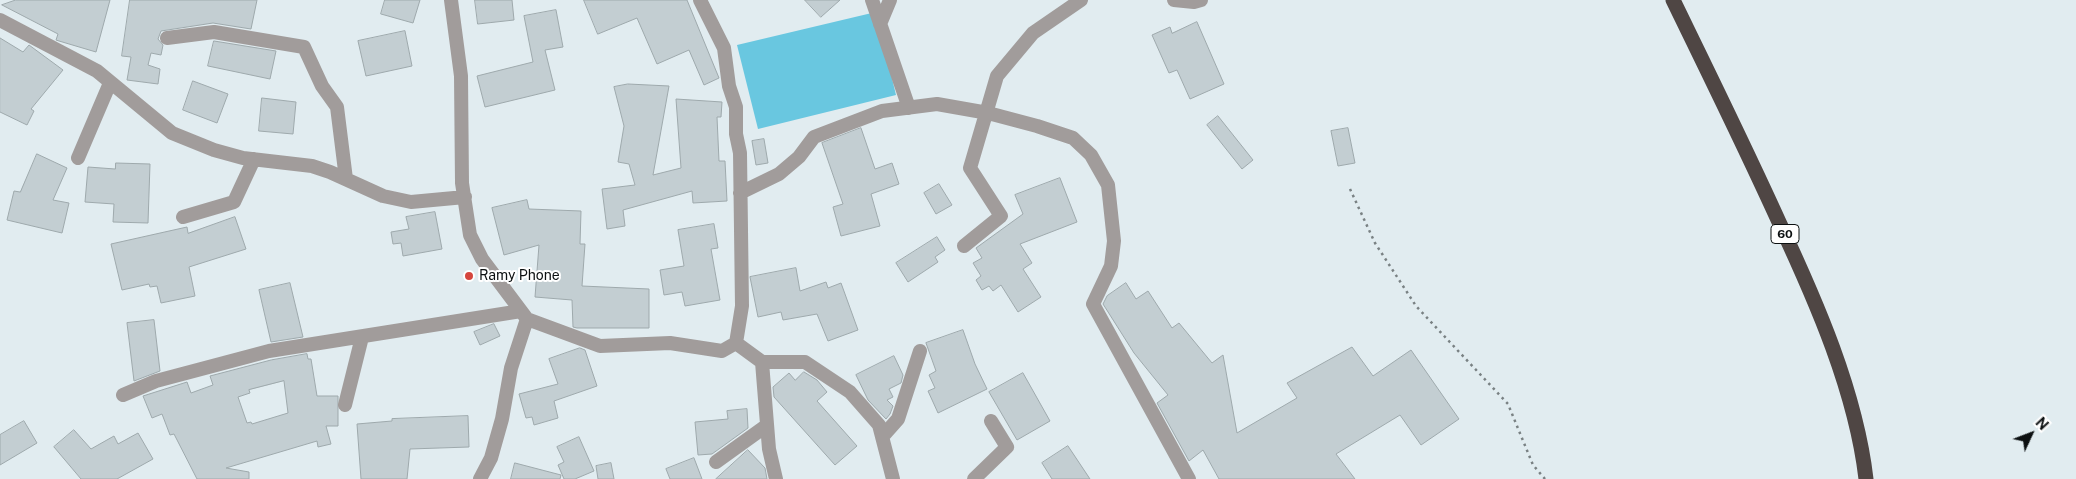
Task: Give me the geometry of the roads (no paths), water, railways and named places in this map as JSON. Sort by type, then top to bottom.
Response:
[{"type":"highway","name":"60","points":[[1672,0],[1739,133],[1804,275],[1840,367],[1864,463],[1866,479]]},
{"type":"street","points":[[451,0],[462,76],[460,147],[470,235],[482,259],[524,315]]},
{"type":"street","points":[[700,0],[724,48],[729,86],[736,107],[736,134],[740,153],[742,306],[736,343]]},
{"type":"street","points":[[872,0],[909,108]]},
{"type":"street","points":[[880,24],[890,0]]},
{"type":"street","points":[[964,246],[1001,216],[970,168],[988,113],[997,76],[1033,33],[1081,0]]},
{"type":"street","points":[[1174,0],[1194,2],[1201,0]]},
{"type":"street","points":[[0,20],[97,71],[172,133],[214,150],[254,159],[312,166],[383,196],[412,202],[465,197]]},
{"type":"street","points":[[167,38],[214,32],[304,47],[322,86],[337,107],[346,179]]},
{"type":"street","points":[[78,158],[110,83]]},
{"type":"street","points":[[740,193],[779,174],[799,157],[814,138],[882,111],[937,104],[988,113],[1073,138],[1092,155],[1108,185],[1114,240],[1111,266],[1093,304],[1189,479]]},
{"type":"street","points":[[183,217],[234,202],[254,159]]},
{"type":"street","points":[[480,479],[491,458],[502,419],[511,368],[524,315]]},
{"type":"street","points":[[123,395],[156,380],[269,351],[524,315],[600,346],[670,343],[722,351],[736,343]]},
{"type":"street","points":[[345,405],[362,337]]},
{"type":"street","points":[[736,343],[762,362],[805,362],[850,392],[879,425],[893,479]]},
{"type":"street","points":[[882,437],[898,419],[920,351]]},
{"type":"street","points":[[762,362],[766,426],[776,479]]},
{"type":"street","points":[[974,479],[1007,447],[991,421]]},
{"type":"street","points":[[716,462],[766,426]]},
{"type":"place","name":"Ramy Phone","points":[[469,276]]}]
